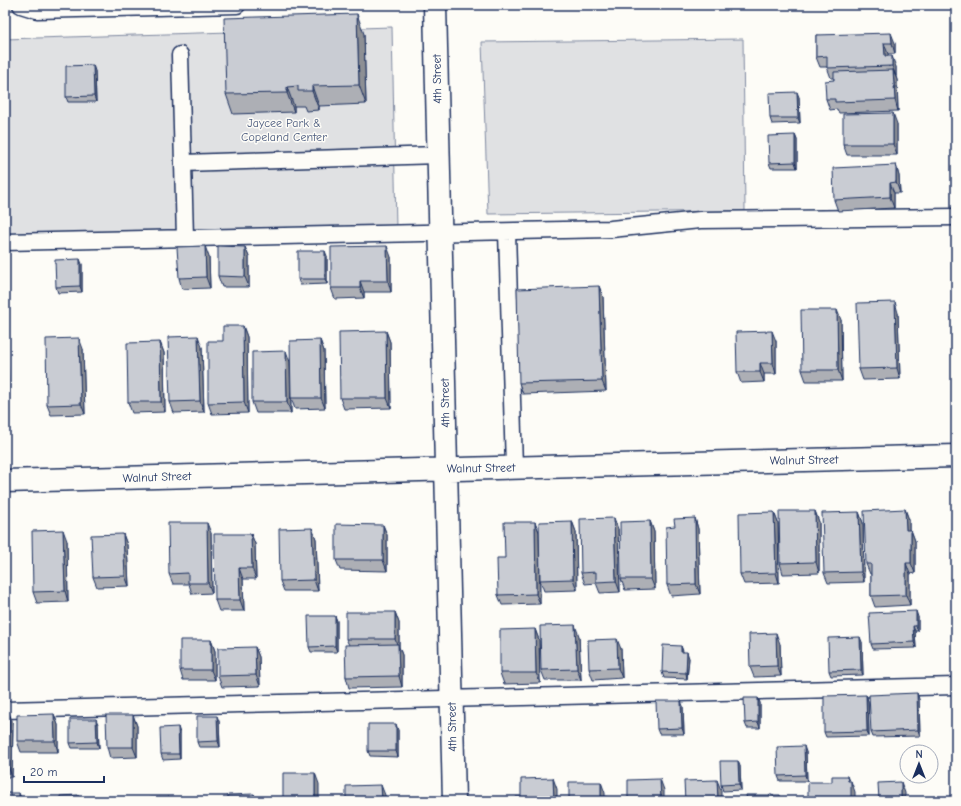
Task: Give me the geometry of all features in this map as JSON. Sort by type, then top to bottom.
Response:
[{"type":"street","name":"4th Street","points":[[435,5],[454,801]]},
{"type":"street","name":"Walnut Street","points":[[5,481],[956,456]]},
{"type":"lane","points":[[21,5],[37,10],[85,7],[238,5]]},
{"type":"lane","points":[[180,56],[186,238]]},
{"type":"lane","points":[[183,163],[438,155]]},
{"type":"lane","points":[[5,242],[611,229],[700,220],[956,217]]},
{"type":"lane","points":[[507,232],[514,467]]},
{"type":"lane","points":[[5,710],[956,686]]},
{"type":"green space","name":"Jaycee Park & Copeland Center","points":[[392,27],[396,228],[5,235],[5,39]]},
{"type":"green space","points":[[743,39],[745,211],[488,214],[482,42]]},
{"type":"building","points":[[357,14],[359,85],[312,86],[312,91],[298,91],[298,86],[287,87],[287,93],[226,94],[224,18]]},
{"type":"building","points":[[891,33],[892,43],[884,43],[885,56],[892,56],[892,66],[827,68],[827,56],[816,57],[816,35]]},
{"type":"building","points":[[93,65],[94,96],[66,97],[66,66]]},
{"type":"building","points":[[893,70],[895,100],[835,102],[835,99],[826,99],[825,81],[834,80],[834,72]]},
{"type":"building","points":[[797,92],[798,118],[770,118],[769,93]]},
{"type":"building","points":[[893,113],[893,144],[843,144],[843,114]]},
{"type":"building","points":[[795,135],[795,162],[769,163],[768,136]]},
{"type":"building","points":[[896,165],[896,182],[890,183],[890,197],[834,200],[833,168]]},
{"type":"building","points":[[205,246],[206,277],[179,278],[177,247]]},
{"type":"building","points":[[218,246],[245,247],[245,277],[218,276]]},
{"type":"building","points":[[387,246],[388,281],[360,281],[360,288],[331,288],[331,247]]},
{"type":"building","points":[[298,251],[325,251],[325,279],[298,279]]},
{"type":"building","points":[[80,259],[80,286],[56,287],[55,260]]},
{"type":"building","points":[[599,286],[602,381],[519,383],[517,289]]},
{"type":"building","points":[[895,302],[897,368],[859,369],[857,303]]},
{"type":"building","points":[[801,310],[837,310],[838,370],[802,370]]},
{"type":"building","points":[[223,326],[243,326],[244,402],[208,403],[208,341],[223,341]]},
{"type":"building","points":[[386,331],[387,398],[340,398],[339,332]]},
{"type":"building","points":[[772,331],[773,363],[760,363],[760,372],[737,372],[736,332]]},
{"type":"building","points":[[198,336],[200,401],[170,402],[168,337]]},
{"type":"building","points":[[79,338],[81,404],[47,405],[46,339]]},
{"type":"building","points":[[320,340],[321,398],[291,398],[290,341]]},
{"type":"building","points":[[160,342],[161,402],[128,402],[127,343]]},
{"type":"building","points":[[286,351],[287,402],[252,402],[252,352]]},
{"type":"building","points":[[905,509],[906,530],[911,530],[911,563],[906,563],[906,595],[871,596],[871,564],[866,564],[864,511]]},
{"type":"building","points":[[779,511],[815,511],[816,562],[780,563]]},
{"type":"building","points":[[774,512],[776,573],[740,574],[739,513]]},
{"type":"building","points":[[859,512],[861,572],[824,573],[822,513]]},
{"type":"building","points":[[614,518],[616,581],[596,582],[596,572],[581,573],[580,519]]},
{"type":"building","points":[[695,518],[696,584],[667,585],[666,527],[675,526],[674,519]]},
{"type":"building","points":[[572,521],[573,579],[540,580],[539,522]]},
{"type":"building","points":[[650,521],[651,579],[621,579],[620,522]]},
{"type":"building","points":[[504,522],[535,522],[536,594],[498,595],[497,558],[505,558]]},
{"type":"building","points":[[168,523],[207,523],[208,583],[188,583],[188,573],[169,574]]},
{"type":"building","points":[[336,524],[383,525],[383,560],[336,560]]},
{"type":"building","points":[[312,528],[314,580],[280,581],[279,529]]},
{"type":"building","points":[[63,530],[65,591],[33,592],[32,531]]},
{"type":"building","points":[[123,534],[125,576],[93,577],[91,535]]},
{"type":"building","points":[[214,534],[251,534],[252,568],[239,568],[240,600],[215,600]]},
{"type":"building","points":[[916,611],[916,626],[913,626],[914,642],[871,644],[869,613]]},
{"type":"building","points":[[346,612],[395,612],[395,639],[346,639]]},
{"type":"building","points":[[308,616],[335,616],[335,646],[309,647]]},
{"type":"building","points":[[575,625],[577,669],[541,670],[540,626]]},
{"type":"building","points":[[535,629],[536,673],[500,673],[500,630]]},
{"type":"building","points":[[776,633],[777,666],[750,667],[749,634]]},
{"type":"building","points":[[860,637],[861,670],[829,671],[828,638]]},
{"type":"building","points":[[617,639],[618,668],[589,669],[588,640]]},
{"type":"building","points":[[180,640],[211,640],[211,670],[180,670]]},
{"type":"building","points":[[398,644],[399,676],[346,677],[345,645]]},
{"type":"building","points":[[663,645],[681,646],[681,652],[687,652],[686,673],[662,672]]},
{"type":"building","points":[[255,647],[256,675],[218,676],[218,648]]},
{"type":"building","points":[[917,693],[918,730],[871,732],[869,695]]},
{"type":"building","points":[[866,695],[867,731],[824,732],[824,696]]},
{"type":"building","points":[[744,698],[758,698],[758,722],[745,723]]},
{"type":"building","points":[[656,701],[681,701],[682,728],[657,729]]},
{"type":"building","points":[[5,712],[9,713],[8,766],[5,766]]},
{"type":"building","points":[[54,714],[55,741],[17,741],[17,715]]},
{"type":"building","points":[[106,715],[133,715],[133,747],[107,747]]},
{"type":"building","points":[[197,716],[217,716],[218,741],[197,742]]},
{"type":"building","points":[[70,719],[96,719],[97,742],[70,743]]},
{"type":"building","points":[[368,724],[396,724],[396,751],[368,751]]},
{"type":"building","points":[[178,727],[179,754],[161,754],[160,728]]},
{"type":"building","points":[[804,746],[805,775],[778,776],[777,747]]},
{"type":"building","points":[[720,761],[738,761],[739,784],[721,785]]},
{"type":"building","points":[[283,773],[315,773],[315,801],[283,801]]},
{"type":"building","points":[[832,776],[847,776],[848,781],[851,781],[851,801],[808,801],[808,782],[832,782]]},
{"type":"building","points":[[553,778],[554,801],[516,801],[516,797],[521,797],[521,779]]},
{"type":"building","points":[[660,779],[661,801],[628,801],[628,780]]},
{"type":"building","points":[[717,780],[718,801],[685,801],[684,781]]},
{"type":"building","points":[[569,782],[601,782],[601,797],[607,797],[607,801],[569,801]]},
{"type":"building","points":[[899,782],[899,784],[901,784],[901,799],[914,798],[914,801],[874,801],[879,800],[878,783]]},
{"type":"building","points":[[381,785],[382,801],[346,801],[346,786]]},
{"type":"building","points":[[5,793],[19,793],[19,801],[5,801]]},
{"type":"building","points":[[254,794],[254,801],[228,801],[228,795]]},
{"type":"building","points":[[78,795],[79,801],[60,801],[60,796]]},
{"type":"building","points":[[746,795],[780,795],[781,801],[747,801]]},
{"type":"building","points":[[169,797],[169,801],[150,801],[150,798]]}]
